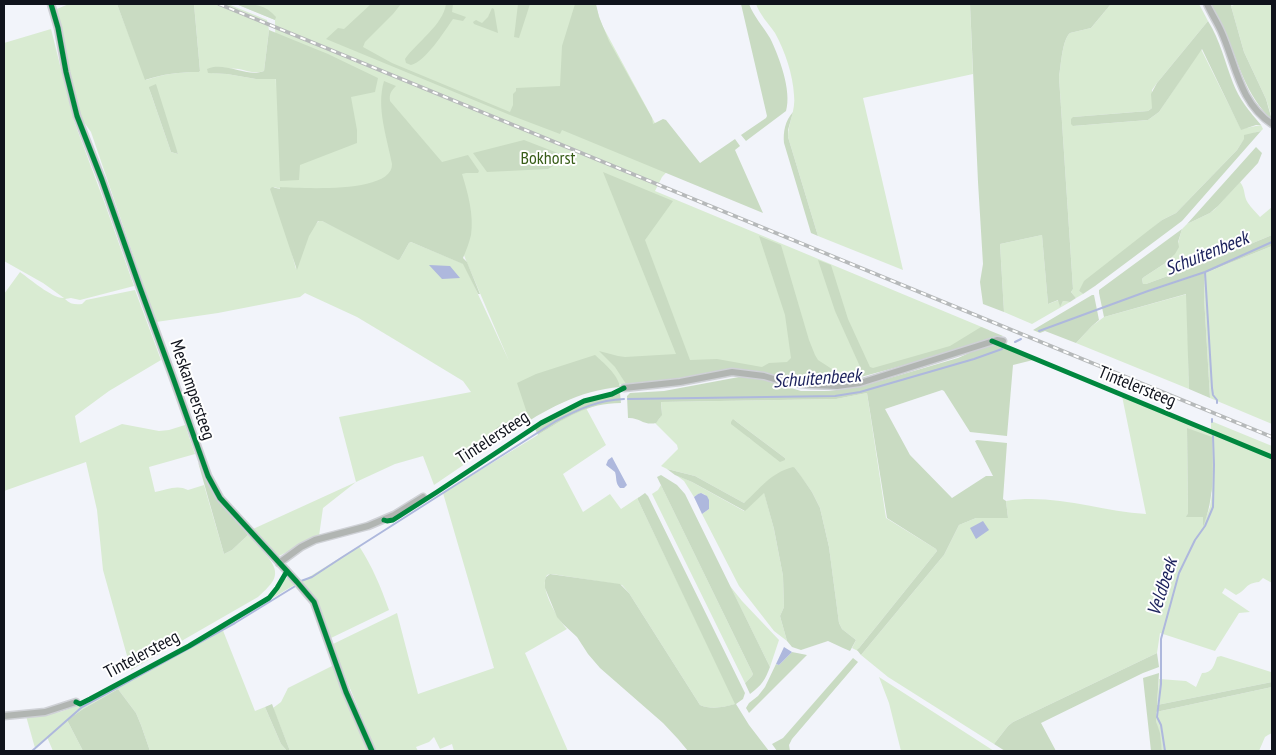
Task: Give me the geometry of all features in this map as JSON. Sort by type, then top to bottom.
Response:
[{"type":"street","name":"Meskampersteeg","points":[[51,4],[77,116],[102,180],[208,476],[224,502],[314,602],[346,692],[372,751]]},
{"type":"street","points":[[1207,4],[1222,32],[1245,93],[1255,109],[1264,119],[1272,124]]},
{"type":"street","points":[[624,388],[680,382],[732,372],[810,385],[845,385],[860,383],[997,340],[1003,341]]},
{"type":"street","points":[[279,562],[314,540],[376,523],[394,515],[423,497]]},
{"type":"street","points":[[4,716],[45,712],[76,702]]},
{"type":"green space","name":"Bokhorst","points":[[69,4],[117,4],[146,80],[185,72],[199,72],[194,4],[228,4],[267,20],[269,30],[264,71],[255,72],[214,67],[211,73],[256,79],[276,79],[275,20],[236,4],[595,4],[602,25],[676,162],[662,177],[655,191],[989,330],[990,338],[845,380],[739,367],[641,384],[600,385],[507,428],[512,432],[434,485],[423,456],[395,464],[356,482],[339,417],[471,392],[463,381],[357,317],[305,293],[300,297],[218,313],[156,322],[91,132],[83,121],[76,102],[54,10]],"holes":[[[149,88],[178,154],[171,152]],[[434,170],[465,258],[509,361],[464,264],[411,242],[400,259],[320,220],[308,236],[296,269],[274,187],[317,200]]]},
{"type":"green space","points":[[117,4],[194,4],[200,71],[165,75],[145,80]]},
{"type":"green space","points":[[236,4],[253,4],[267,9],[276,17],[275,20]]},
{"type":"green space","points":[[371,4],[401,4],[365,42],[363,47],[392,63],[510,112],[516,88],[560,86],[562,46],[575,4],[596,4],[609,41],[652,118],[653,124],[663,119],[666,120],[700,163],[735,139],[740,146],[735,150],[763,213],[562,130],[560,134],[510,115],[326,39],[338,28],[344,29]]},
{"type":"green space","points":[[446,4],[453,4],[452,12],[466,17],[463,21],[453,19],[423,58],[411,65],[406,63],[405,59],[440,19]]},
{"type":"green space","points":[[518,4],[530,4],[519,38],[514,37]]},
{"type":"green space","points":[[741,4],[749,4],[770,38],[781,64],[787,94],[786,111],[746,141],[741,135],[767,116]]},
{"type":"green space","points":[[756,4],[970,4],[973,74],[863,98],[903,270],[818,236],[788,137],[794,101],[790,71],[779,40]]},
{"type":"green space","points":[[970,4],[1111,4],[1091,28],[1070,33],[1067,36],[1062,54],[1059,77],[1073,289],[1071,292],[1076,298],[1070,302],[1063,301],[1060,307],[1058,300],[1048,304],[1042,235],[1000,244],[1004,312],[983,304],[980,282],[983,264]]},
{"type":"green space","points":[[1111,4],[1199,4],[1208,21],[1152,90],[1152,108],[1148,111],[1073,117],[1073,126],[1148,120],[1159,112],[1201,49],[1241,129],[1261,125],[1263,129],[1247,138],[1176,213],[1162,220],[1079,291],[1083,294],[1076,298],[1071,292],[1073,289],[1059,77],[1067,36],[1070,33],[1091,28]]},
{"type":"green space","points":[[1210,4],[1232,4],[1244,52],[1266,99],[1272,120],[1263,111],[1249,89],[1225,31]]},
{"type":"green space","points":[[1237,4],[1272,4],[1272,118],[1266,99],[1244,52],[1231,6]]},
{"type":"green space","points":[[492,8],[494,9],[498,33],[473,22],[476,20],[482,23],[488,17]]},
{"type":"green space","points":[[1208,21],[1219,43],[1235,89],[1261,125],[1241,130],[1202,49],[1159,112],[1148,120],[1073,126],[1071,124],[1073,117],[1148,111],[1152,108],[1151,94],[1157,83]]},
{"type":"green space","points":[[51,29],[74,121],[134,286],[80,300],[65,299],[73,304],[82,304],[86,300],[135,290],[161,360],[109,391],[75,416],[80,443],[122,424],[159,431],[185,425],[195,454],[149,467],[155,492],[176,487],[188,490],[204,485],[224,554],[232,550],[248,535],[272,563],[275,574],[272,583],[258,597],[131,670],[103,570],[97,510],[86,462],[4,491],[4,294],[20,272],[48,292],[64,298],[43,283],[4,261],[4,43]]},
{"type":"green space","points":[[269,30],[328,54],[378,78],[375,92],[351,97],[357,130],[357,143],[300,165],[299,180],[280,181],[276,79],[256,79],[208,73],[207,69],[221,67],[250,73],[264,71]]},
{"type":"green space","points":[[384,81],[396,86],[391,93],[390,101],[442,162],[468,155],[479,171],[478,173],[462,174],[472,220],[471,235],[463,258],[467,262],[480,294],[478,294],[463,264],[411,242],[398,260],[322,221],[318,221],[309,236],[297,270],[270,189],[272,187],[280,189],[280,187],[324,188],[362,185],[378,180],[388,174],[392,164],[381,102]]},
{"type":"green space","points":[[156,84],[178,154],[171,152],[149,88]]},
{"type":"green space","points":[[793,112],[788,137],[818,236],[811,233],[784,143],[785,127]]},
{"type":"green space","points":[[1261,131],[1182,221],[1095,286],[1083,294],[1079,291],[1084,281],[1162,220],[1176,213],[1237,150],[1244,139],[1244,135]]},
{"type":"green space","points":[[524,140],[568,157],[548,169],[487,172],[473,153]]},
{"type":"green space","points":[[1256,147],[1262,153],[1258,163],[1210,213],[1187,224]]},
{"type":"green space","points":[[603,172],[673,201],[645,240],[690,360],[717,359],[762,367],[769,363],[787,362],[791,358],[785,315],[759,236],[781,245],[815,355],[818,360],[838,373],[862,371],[835,311],[818,260],[831,265],[848,319],[870,367],[873,368],[950,346],[981,327],[1003,336],[968,348],[846,381],[829,383],[802,378],[801,381],[758,371],[737,371],[628,387],[615,367],[599,351],[625,357],[676,354]]},
{"type":"green space","points":[[1240,182],[1248,203],[1260,217],[1272,207],[1272,235],[1222,256],[1143,284],[1142,279],[1144,277],[1164,264],[1178,243],[1182,229],[1187,224],[1215,209]]},
{"type":"green space","points":[[1182,229],[1178,242],[1179,247],[1175,254],[1144,277],[1142,279],[1143,284],[1222,256],[1272,235],[1272,246],[1205,273],[1204,297],[1210,398],[1189,389],[1186,294],[1104,317],[1099,293],[1099,290]]},
{"type":"green space","points":[[1042,235],[1048,304],[1059,300],[1060,306],[1063,301],[1070,302],[1032,324],[1004,312],[1000,244]]},
{"type":"green space","points":[[1272,246],[1272,424],[1210,398],[1204,297],[1205,273]]},
{"type":"green space","points":[[1187,294],[1189,389],[1076,343],[1092,326],[1104,317]]},
{"type":"green space","points":[[1094,295],[1099,320],[1076,343],[1045,331],[1040,333],[1033,330]]},
{"type":"green space","points":[[992,343],[1033,360],[1013,365],[1007,436],[970,432],[942,390],[885,409],[910,455],[952,498],[986,476],[993,476],[975,441],[1007,443],[1003,499],[1006,501],[1008,518],[976,518],[959,525],[944,555],[861,655],[857,650],[937,551],[887,518],[867,393],[836,399],[661,402],[662,415],[656,423],[652,424],[628,418],[627,396],[630,393],[664,391],[739,377],[754,377],[801,391],[829,391],[859,387],[958,358]]},
{"type":"green space","points":[[595,355],[614,374],[620,387],[591,392],[563,402],[512,432],[507,428],[494,430],[506,422],[528,416],[517,383],[536,374]]},
{"type":"green space","points":[[620,393],[621,403],[587,409],[568,417],[538,435],[534,427],[582,402]]},
{"type":"green space","points":[[867,393],[886,518],[937,551],[858,651],[852,648],[856,640],[842,629],[839,623],[829,547],[820,508],[812,492],[795,468],[744,503],[695,476],[661,466],[678,449],[677,445],[655,423],[661,416],[661,402],[836,399]],"holes":[[[733,419],[785,458],[785,460],[749,438]]]},
{"type":"green space","points":[[1122,396],[1211,433],[1211,421],[1272,446],[1272,583],[1263,578],[1259,582],[1248,585],[1236,595],[1225,588],[1222,593],[1250,612],[1239,613],[1215,651],[1160,633],[1157,653],[1013,722],[994,744],[888,677],[861,655],[944,555],[959,525],[976,518],[1008,518],[1006,501],[1041,499],[1146,514]],"holes":[[[1187,428],[1212,493],[1210,507],[1203,525],[1203,517],[1187,516]]]},
{"type":"green space","points":[[586,408],[606,445],[563,474],[583,512],[610,494],[621,509],[639,497],[638,500],[736,704],[713,708],[700,705],[629,593],[622,585],[549,574],[546,576],[545,583],[548,597],[555,612],[567,629],[525,653],[568,751],[454,751],[452,744],[440,749],[434,737],[429,742],[416,747],[418,751],[376,751],[333,644],[397,613],[418,694],[494,668],[443,493],[564,419]]},
{"type":"green space","points":[[733,419],[785,458],[785,460],[780,462],[731,424]]},
{"type":"green space","points":[[1187,428],[1212,437],[1213,471],[1210,505],[1203,527],[1203,517],[1186,517],[1188,513]]},
{"type":"green space","points":[[198,462],[214,494],[248,535],[232,550],[224,554]]},
{"type":"green space","points":[[793,467],[812,492],[820,508],[829,547],[839,623],[842,629],[856,640],[850,651],[828,641],[801,650],[792,647],[787,641],[780,616],[784,607],[783,576],[774,529],[764,493],[745,511],[667,469],[695,476],[744,503],[772,477]]},
{"type":"green space","points":[[661,475],[677,485],[685,494],[770,667],[763,682],[750,694],[745,683],[753,674],[657,477]]},
{"type":"green space","points":[[676,475],[744,511],[764,492],[774,529],[783,576],[784,607],[780,616],[787,641],[774,631],[739,586],[702,514],[709,509],[706,495],[698,494],[694,497],[684,481]]},
{"type":"green space","points":[[356,482],[323,508],[319,536],[279,556],[253,529]]},
{"type":"green space","points":[[661,485],[753,674],[745,683],[652,494]]},
{"type":"green space","points":[[645,493],[745,693],[743,699],[736,704],[769,751],[688,751],[663,723],[600,668],[577,637],[557,617],[545,588],[546,577],[550,574],[620,584],[629,593],[700,705],[713,708],[735,704],[638,500]]},
{"type":"green space","points":[[359,546],[376,577],[389,610],[331,638],[316,601],[301,582]]},
{"type":"green space","points":[[287,578],[296,584],[261,605],[274,595],[282,581]]},
{"type":"green space","points":[[730,586],[779,640],[770,667]]},
{"type":"green space","points":[[222,628],[255,711],[265,707],[281,744],[287,751],[150,751],[136,713],[118,689],[67,720],[83,751],[53,751],[47,737],[35,748],[26,716],[60,712],[82,704],[127,682]]},
{"type":"green space","points":[[792,652],[807,655],[749,713],[746,708],[765,687],[776,664],[779,665]]},
{"type":"green space","points":[[1157,653],[1159,667],[1041,723],[1056,751],[1005,751],[994,744],[1013,722]]},
{"type":"green space","points":[[1221,656],[1271,672],[1272,682],[1157,705],[1159,679],[1186,681],[1196,687],[1202,673],[1210,670],[1214,666],[1217,657]]},
{"type":"green space","points":[[853,658],[858,662],[792,739],[789,745],[790,751],[777,751],[772,744],[783,738]]},
{"type":"green space","points":[[334,665],[370,751],[290,751],[273,708],[281,702],[288,688]]},
{"type":"green space","points":[[1159,673],[1157,705],[1272,682],[1272,687],[1156,712],[1162,751],[1151,751],[1143,678]]},
{"type":"green space","points":[[879,677],[994,751],[901,751],[889,703]]},
{"type":"green space","points":[[1272,687],[1272,733],[1265,737],[1259,751],[1162,751],[1156,712]]},
{"type":"green space","points":[[118,689],[136,713],[150,751],[83,751],[67,720]]},
{"type":"green space","points":[[272,704],[290,751],[287,751],[281,744],[265,707]]},
{"type":"water","points":[[429,265],[450,266],[460,278],[442,279]]},
{"type":"water","points":[[612,457],[627,485],[624,488],[618,486],[615,472],[606,465]]},
{"type":"water","points":[[701,493],[707,496],[709,500],[709,509],[702,514],[694,497]]},
{"type":"water","points":[[983,521],[989,530],[976,539],[970,528]]},
{"type":"water","points":[[784,647],[792,652],[779,665],[776,664]]},
{"type":"waterway","name":"Schuitenbeek","points":[[1039,331],[1205,272],[1272,242]]},
{"type":"waterway","name":"Veldbeek","points":[[1205,272],[1212,388],[1217,403]]},
{"type":"waterway","name":"Schuitenbeek","points":[[1015,342],[1021,339]]},
{"type":"waterway","name":"Schuitenbeek","points":[[628,399],[835,396],[860,392],[1002,349]]},
{"type":"waterway","name":"Schuitenbeek","points":[[301,581],[312,577],[556,421],[589,406],[606,401],[624,399]]},
{"type":"waterway","name":"Veldbeek","points":[[1165,751],[1161,725],[1157,717],[1161,684],[1161,639],[1179,573],[1195,540],[1205,526],[1213,507],[1213,436]]},
{"type":"waterway","name":"Schuitenbeek","points":[[32,751],[82,707],[235,623],[297,585]]},
{"type":"railway","points":[[219,4],[1272,437]]},
{"type":"cycle path","points":[[51,4],[77,116],[102,180],[208,476],[220,498],[314,602],[346,692],[372,751]]},
{"type":"cycle path","name":"Tintelersteeg","points":[[992,341],[1272,457]]},
{"type":"cycle path","name":"Tintelersteeg","points":[[384,520],[393,520],[541,423],[584,401],[612,394],[624,388]]},
{"type":"cycle path","name":"Tintelersteeg","points":[[76,702],[80,704],[189,646],[269,598],[287,571]]}]
